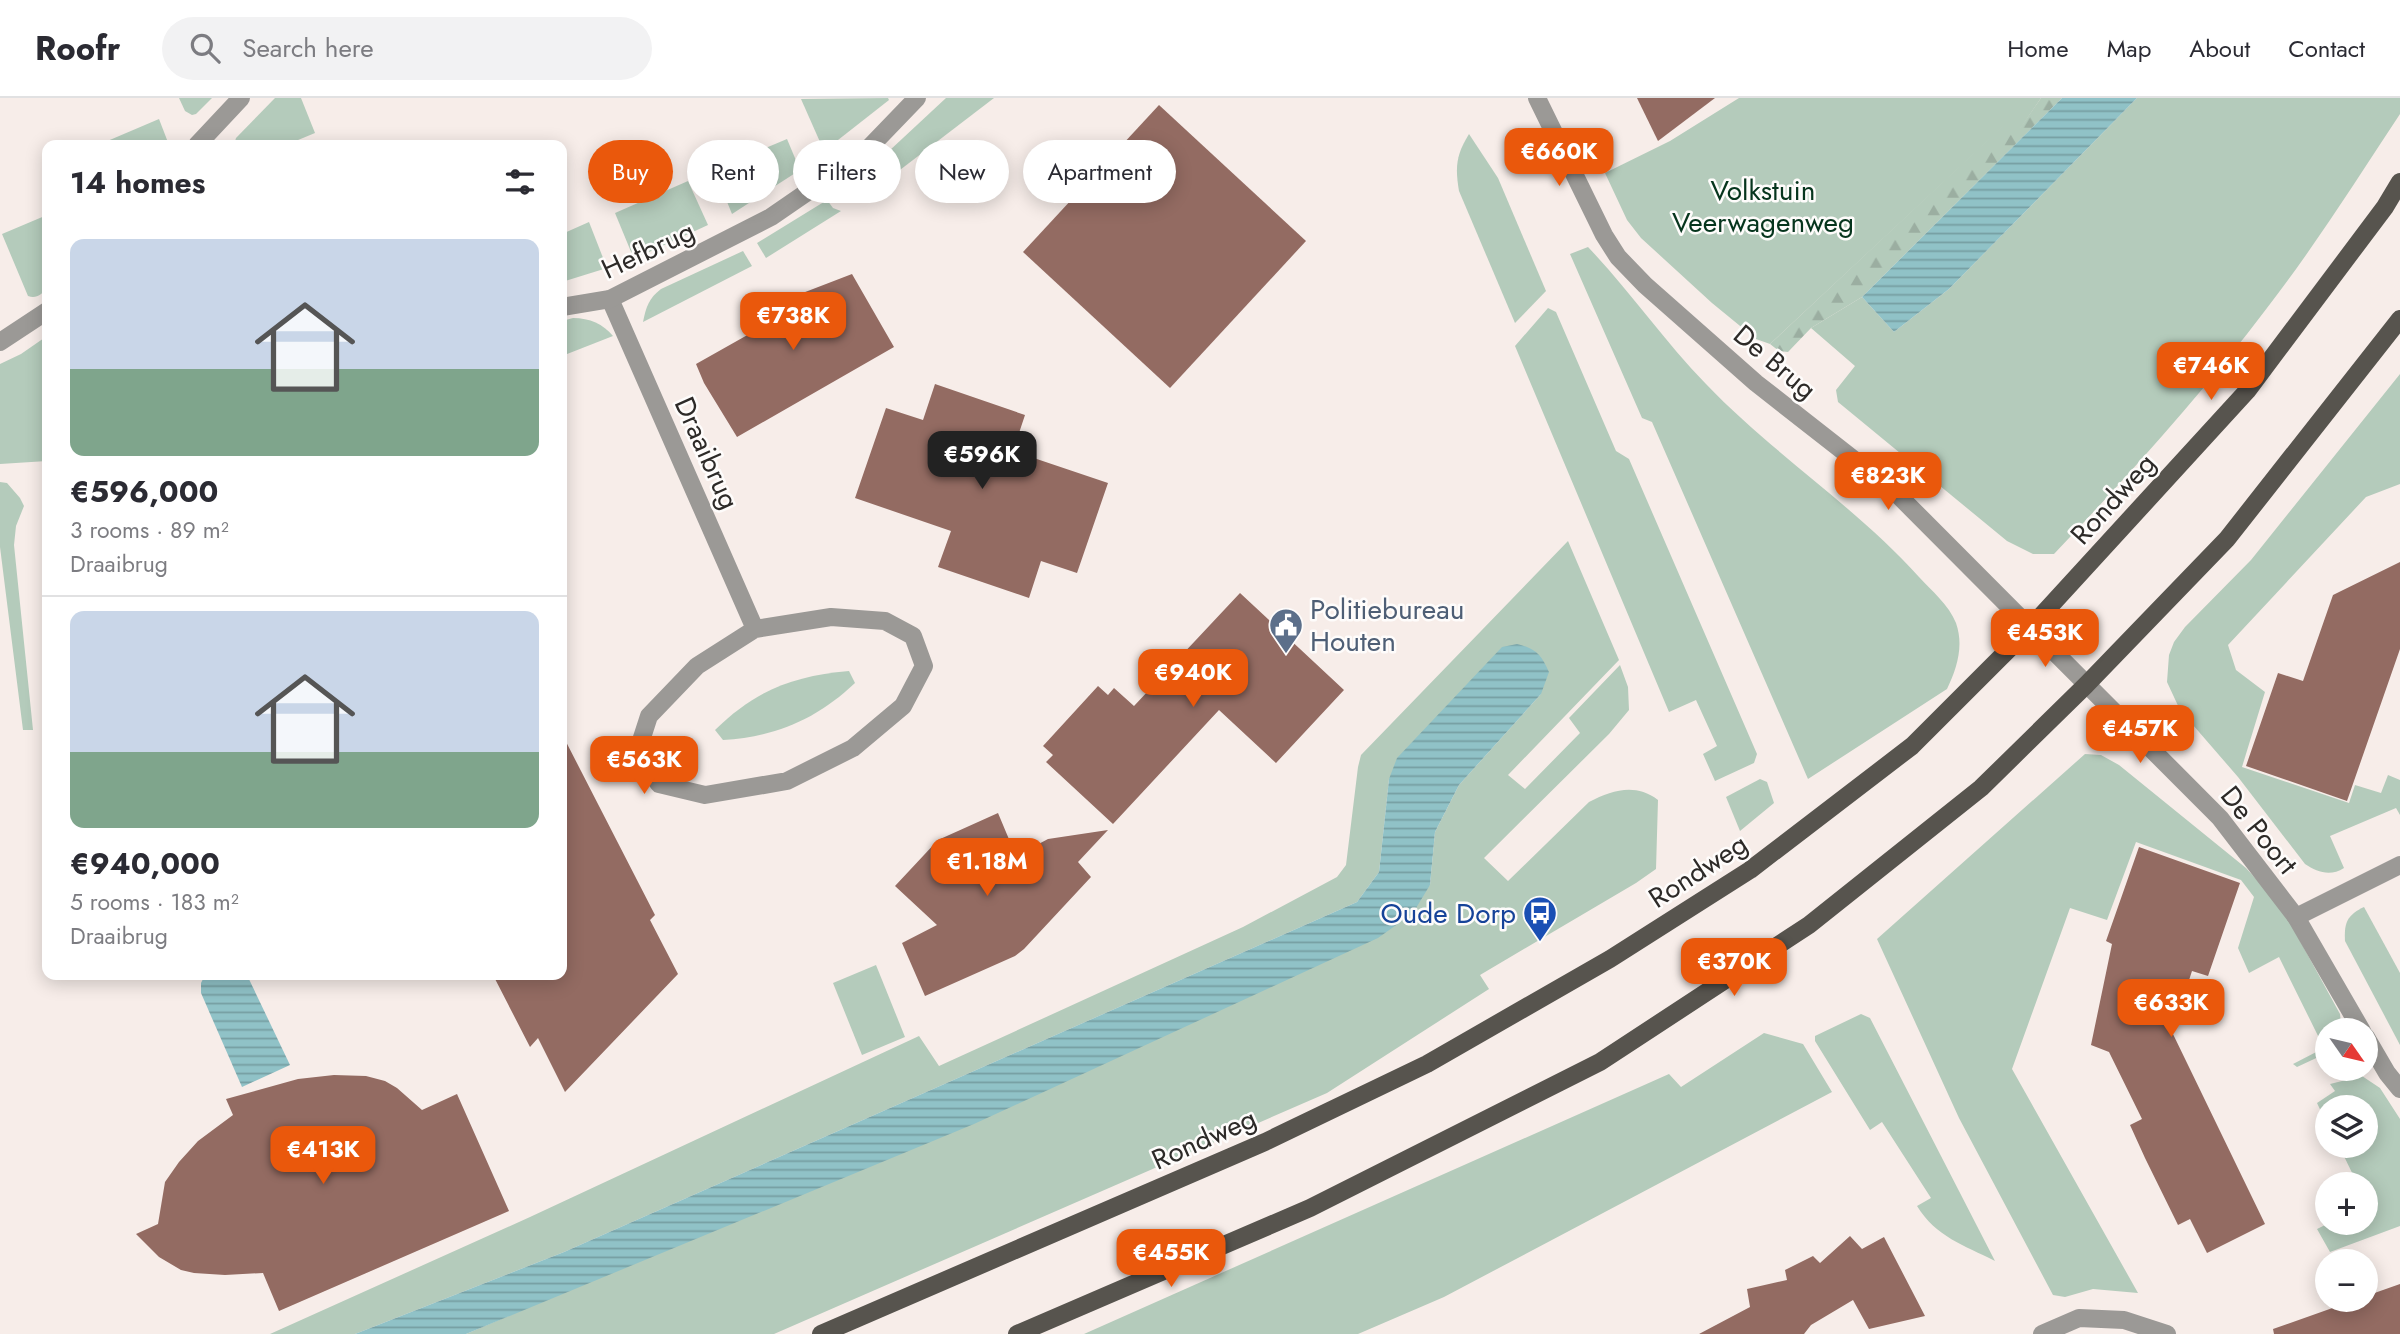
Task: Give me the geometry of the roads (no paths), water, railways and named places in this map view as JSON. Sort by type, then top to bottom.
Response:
[{"type":"main road","name":"Rondweg","points":[[821,1334],[1277,1136],[1427,1064],[1598,966],[1750,870],[1913,746],[2031,627],[2247,391],[2385,207],[2400,182]]},
{"type":"main road","points":[[1017,1334],[1310,1208],[1600,1062],[1809,925],[1981,788],[2086,685],[2227,539],[2400,319]]},
{"type":"street","points":[[202,140],[241,98]]},
{"type":"street","name":"Hefbrug","points":[[567,306],[610,299],[727,241],[820,186],[864,153],[917,98]]},
{"type":"street","name":"De Brug","points":[[1537,98],[1604,235],[1618,257],[1645,285],[1756,383],[1894,491],[2086,685]]},
{"type":"street","name":"Draaibrug","points":[[610,299],[755,629]]},
{"type":"street","points":[[0,342],[42,314]]},
{"type":"street","points":[[831,617],[885,621],[913,636],[924,666],[903,706],[853,748],[788,780],[705,795],[659,784],[637,753],[649,716],[697,666],[755,629],[831,617]]},
{"type":"street","name":"De Poort","points":[[2086,685],[2220,818],[2296,918],[2354,1018]]},
{"type":"street","points":[[2296,918],[2400,865]]},
{"type":"street","points":[[2378,1058],[2400,1089]]},
{"type":"street","points":[[2042,1334],[2078,1318],[2124,1320],[2167,1334]]},
{"type":"water","points":[[2062,98],[2137,98],[1949,289],[1894,332],[1862,297]]},
{"type":"water","points":[[1517,644],[1537,653],[1549,672],[1541,694],[1459,785],[1435,832],[1430,885],[1413,913],[1378,938],[974,1124],[466,1334],[355,1334],[564,1252],[1357,902],[1379,872],[1389,779],[1397,758],[1502,647]]},
{"type":"water","points":[[202,980],[249,980],[290,1065],[242,1087],[201,993]]},
{"type":"place","name":"Politiebureau Houten","points":[[1286,655]]},
{"type":"place","name":"Oude Dorp","points":[[1540,943]]},
{"type":"park label","name":"Volkstuin Veerwagenweg","points":[[1763,206]]}]
